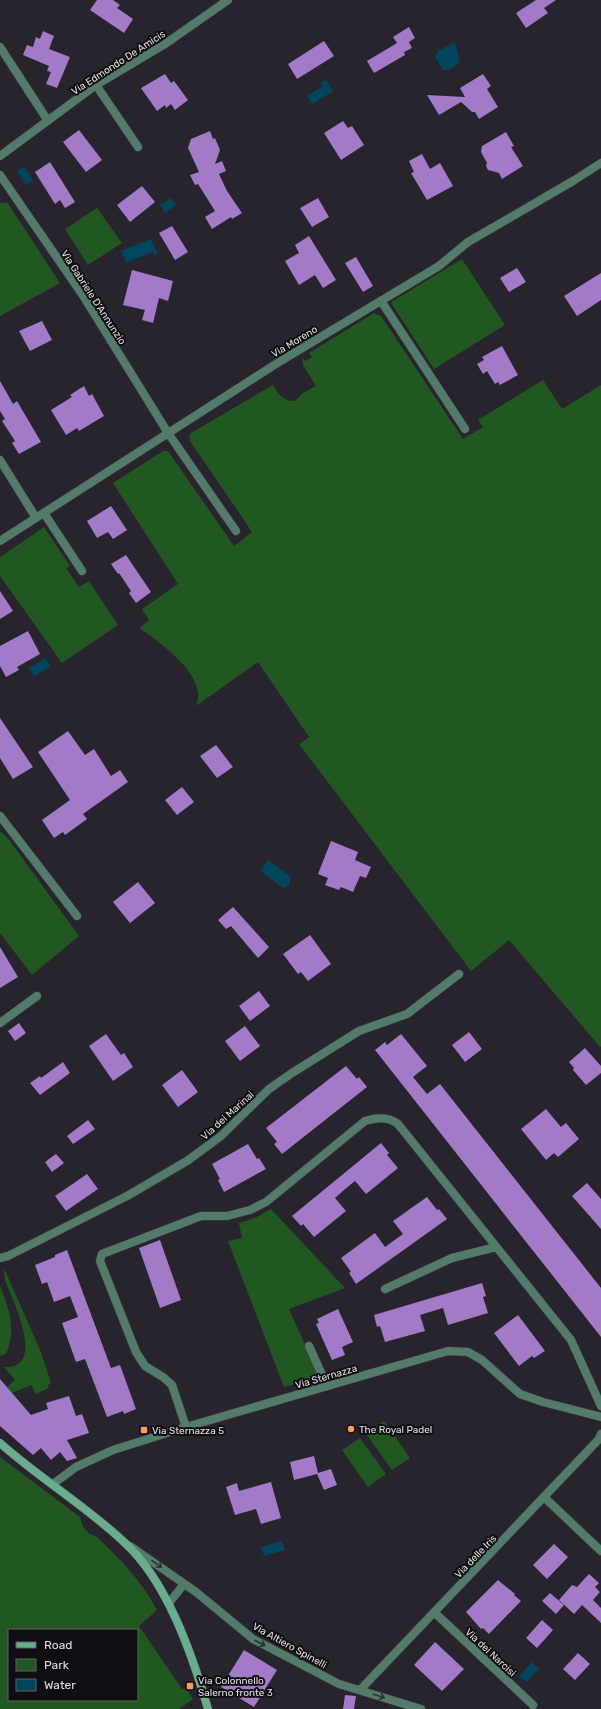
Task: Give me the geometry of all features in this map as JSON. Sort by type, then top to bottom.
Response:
[{"type":"main road","points":[[0,1443],[125,1542],[155,1577],[169,1603],[192,1659],[208,1709]]},
{"type":"street","name":"Via Edmondo De Amicis","points":[[0,156],[96,85],[165,44],[228,0]]},
{"type":"street","points":[[0,47],[48,121]]},
{"type":"street","points":[[96,85],[138,147]]},
{"type":"street","name":"Via Moreno","points":[[0,541],[279,362],[439,266],[468,242],[601,163]]},
{"type":"street","name":"Via Gabriele D'Annunzio","points":[[0,175],[82,294],[168,433],[236,531]]},
{"type":"street","points":[[381,301],[465,429]]},
{"type":"street","points":[[0,460],[36,518]]},
{"type":"street","points":[[44,513],[82,571]]},
{"type":"street","points":[[0,816],[77,916]]},
{"type":"street","name":"Via dei Marinai","points":[[0,1258],[8,1256],[126,1196],[187,1161],[221,1136],[269,1089],[292,1073],[359,1031],[407,1014],[459,974]]},
{"type":"street","points":[[0,1022],[37,996]]},
{"type":"street","points":[[186,1427],[172,1385],[163,1377],[145,1366],[136,1352],[100,1261],[102,1254],[201,1216],[227,1216],[250,1210],[266,1202],[365,1121],[374,1118],[392,1119],[398,1124],[571,1340],[601,1406]]},
{"type":"street","points":[[385,1289],[452,1258],[496,1247]]},
{"type":"street","points":[[309,1346],[327,1386]]},
{"type":"street","name":"Via Sternazza","points":[[53,1484],[76,1467],[113,1450],[186,1427],[448,1351],[468,1352],[482,1360],[520,1394],[571,1410],[601,1417]]},
{"type":"street","name":"Via delle Iris","points":[[360,1690],[544,1498],[599,1439],[601,1434]]},
{"type":"street","points":[[544,1498],[601,1551]]},
{"type":"street","name":"Via Altiero Spinelli","points":[[125,1542],[184,1584],[253,1639],[339,1684],[421,1709]]},
{"type":"street","points":[[169,1603],[184,1584]]},
{"type":"street","name":"Via dei Narcisi","points":[[435,1613],[533,1705]]},
{"type":"green space","points":[[7,202],[60,283],[0,316],[0,203]]},
{"type":"green space","points":[[97,208],[122,243],[88,265],[65,229]]},
{"type":"green space","points":[[462,259],[505,325],[434,369],[391,303]]},
{"type":"green space","points":[[374,313],[381,316],[463,439],[483,427],[478,420],[543,380],[562,409],[601,385],[600,1047],[509,940],[471,971],[299,744],[309,737],[258,662],[196,706],[198,695],[196,684],[189,672],[170,651],[139,628],[149,620],[142,609],[178,584],[113,483],[163,451],[168,451],[234,546],[252,532],[190,441],[189,438],[191,433],[273,385],[284,399],[295,401],[303,393],[316,386],[303,365],[302,357],[305,361],[312,357],[309,353]]},
{"type":"green space","points":[[44,527],[70,566],[66,568],[79,587],[89,581],[118,625],[62,663],[0,576],[0,557]]},
{"type":"green space","points":[[0,831],[7,837],[79,936],[32,975],[0,933]]},
{"type":"green space","points":[[271,1209],[345,1288],[289,1309],[316,1369],[316,1378],[284,1387],[228,1241],[242,1238],[239,1223],[255,1218]]},
{"type":"green space","points":[[4,1268],[41,1352],[51,1383],[48,1385],[49,1388],[36,1394],[31,1385],[12,1393],[7,1387],[15,1380],[4,1367],[17,1365],[23,1357],[25,1346],[24,1332],[15,1304],[5,1281]]},
{"type":"green space","points":[[0,1286],[9,1311],[11,1336],[6,1354],[0,1356]]},
{"type":"green space","points":[[384,1421],[410,1458],[392,1470],[366,1434]]},
{"type":"green space","points":[[360,1438],[386,1474],[368,1487],[342,1450]]},
{"type":"green space","points":[[0,1457],[80,1517],[85,1530],[97,1537],[122,1562],[145,1589],[157,1610],[139,1626],[182,1689],[186,1688],[193,1699],[179,1709],[0,1709]]},
{"type":"water","points":[[454,43],[460,62],[449,70],[443,70],[435,57],[438,51]]},
{"type":"water","points":[[326,80],[333,91],[312,104],[307,96],[323,86],[321,82]]},
{"type":"water","points":[[24,167],[33,180],[26,185],[17,171]]},
{"type":"water","points":[[171,198],[176,205],[165,213],[160,205]]},
{"type":"water","points":[[151,239],[158,254],[155,255],[153,252],[126,263],[121,251]]},
{"type":"water","points":[[45,658],[51,666],[34,676],[29,668]]},
{"type":"water","points":[[268,860],[291,877],[289,886],[283,888],[260,871]]},
{"type":"water","points":[[282,1541],[285,1550],[264,1556],[261,1547]]},
{"type":"water","points":[[532,1662],[539,1669],[527,1682],[519,1676]]},
{"type":"building","points":[[97,0],[113,0],[120,5],[117,8],[133,19],[124,33],[90,10]]},
{"type":"building","points":[[536,0],[556,0],[544,8],[548,13],[526,28],[516,13]]},
{"type":"building","points":[[409,27],[415,38],[409,42],[412,48],[404,52],[405,55],[374,73],[367,61],[397,43],[393,37]]},
{"type":"building","points":[[43,31],[54,36],[49,49],[70,57],[57,88],[46,84],[51,72],[47,71],[49,66],[23,55],[27,45],[33,47],[36,37],[40,39]]},
{"type":"building","points":[[324,41],[334,56],[297,79],[288,64]]},
{"type":"building","points":[[165,74],[171,83],[174,81],[188,100],[175,110],[171,104],[166,108],[165,105],[157,111],[141,88]]},
{"type":"building","points":[[483,74],[491,86],[487,89],[498,107],[479,119],[475,112],[472,112],[461,102],[439,115],[427,95],[465,97],[460,88]]},
{"type":"building","points":[[343,121],[348,128],[352,126],[364,145],[341,160],[324,133]]},
{"type":"building","points":[[79,130],[102,160],[86,172],[63,142]]},
{"type":"building","points":[[210,131],[220,150],[215,164],[222,161],[226,171],[219,174],[227,191],[242,213],[232,219],[231,217],[212,229],[205,217],[215,211],[198,184],[195,185],[190,175],[199,172],[188,148],[191,139]]},
{"type":"building","points":[[506,132],[514,146],[511,147],[523,166],[502,179],[499,173],[488,170],[486,166],[487,163],[481,152],[482,146]]},
{"type":"building","points":[[422,154],[430,169],[440,163],[453,186],[427,200],[411,173],[414,172],[409,161]]},
{"type":"building","points":[[50,162],[75,202],[65,208],[60,200],[55,204],[35,172]]},
{"type":"building","points":[[142,186],[155,202],[130,222],[117,205]]},
{"type":"building","points":[[318,198],[329,217],[312,227],[300,208]]},
{"type":"building","points":[[172,226],[188,252],[175,260],[159,233]]},
{"type":"building","points":[[309,236],[336,280],[323,288],[315,275],[299,285],[285,261],[299,253],[295,245]]},
{"type":"building","points":[[356,257],[373,286],[363,292],[345,263]]},
{"type":"building","points":[[517,268],[526,282],[509,292],[500,278]]},
{"type":"building","points":[[132,270],[173,281],[168,301],[159,298],[153,323],[142,320],[145,310],[123,305]]},
{"type":"building","points":[[601,273],[601,300],[577,316],[564,296]]},
{"type":"building","points":[[42,321],[52,340],[30,351],[19,331]]},
{"type":"building","points":[[502,346],[518,375],[500,385],[498,382],[495,384],[487,371],[483,374],[477,364],[484,360],[482,357]]},
{"type":"building","points":[[0,381],[13,404],[17,401],[41,442],[19,454],[12,443],[15,441],[2,421],[5,419],[0,411]]},
{"type":"building","points":[[84,386],[89,396],[92,394],[104,416],[79,431],[77,428],[66,435],[51,410],[72,397],[70,395]]},
{"type":"building","points":[[111,506],[127,530],[113,539],[108,532],[97,538],[87,521]]},
{"type":"building","points":[[126,555],[151,592],[136,603],[129,593],[131,591],[111,564]]},
{"type":"building","points":[[0,591],[13,611],[0,619]]},
{"type":"building","points":[[28,631],[40,654],[17,667],[19,670],[6,677],[0,666],[0,646]]},
{"type":"building","points":[[0,718],[33,767],[13,779],[0,758]]},
{"type":"building","points":[[68,731],[85,755],[94,749],[111,776],[120,770],[128,782],[83,814],[87,819],[65,835],[63,832],[54,838],[42,820],[70,800],[38,752]]},
{"type":"building","points":[[216,745],[233,767],[217,778],[200,756]]},
{"type":"building","points":[[182,787],[194,802],[177,815],[165,800]]},
{"type":"building","points":[[331,841],[358,852],[355,860],[371,867],[366,878],[360,876],[353,892],[341,887],[339,890],[325,885],[328,878],[318,874]]},
{"type":"building","points":[[138,882],[155,903],[130,923],[113,902]]},
{"type":"building","points":[[233,907],[269,947],[258,958],[231,926],[226,929],[218,920]]},
{"type":"building","points":[[310,935],[331,964],[308,981],[301,972],[298,974],[283,954]]},
{"type":"building","points":[[0,947],[18,977],[0,988]]},
{"type":"building","points":[[259,991],[270,1006],[250,1021],[239,1006]]},
{"type":"building","points":[[19,1023],[26,1033],[15,1041],[8,1031]]},
{"type":"building","points":[[245,1026],[260,1046],[240,1061],[225,1041]]},
{"type":"building","points":[[469,1032],[482,1049],[465,1062],[452,1045]]},
{"type":"building","points":[[106,1034],[121,1055],[124,1053],[133,1067],[113,1081],[89,1046]]},
{"type":"building","points":[[401,1034],[427,1066],[413,1077],[427,1094],[440,1084],[601,1288],[601,1337],[375,1050],[385,1042],[387,1045]]},
{"type":"building","points":[[585,1048],[601,1066],[601,1073],[586,1085],[573,1070],[574,1068],[569,1062]]},
{"type":"building","points":[[63,1062],[70,1073],[40,1095],[30,1083],[40,1076],[41,1078]]},
{"type":"building","points":[[346,1066],[357,1079],[359,1077],[367,1087],[282,1154],[274,1144],[277,1142],[266,1128]]},
{"type":"building","points":[[182,1070],[198,1092],[178,1107],[162,1085]]},
{"type":"building","points":[[546,1109],[561,1127],[566,1123],[579,1139],[558,1157],[554,1153],[546,1160],[521,1129]]},
{"type":"building","points":[[88,1120],[95,1129],[73,1144],[67,1136]]},
{"type":"building","points":[[381,1143],[389,1153],[387,1155],[398,1168],[366,1194],[355,1181],[344,1190],[335,1198],[346,1211],[314,1237],[303,1224],[301,1226],[292,1216]]},
{"type":"building","points":[[248,1144],[257,1159],[259,1158],[266,1169],[224,1192],[218,1180],[220,1179],[212,1164]]},
{"type":"building","points":[[56,1154],[64,1163],[52,1172],[45,1162]]},
{"type":"building","points":[[87,1174],[98,1189],[66,1211],[55,1196]]},
{"type":"building","points":[[587,1183],[601,1199],[601,1229],[572,1196]]},
{"type":"building","points":[[427,1197],[437,1210],[439,1209],[447,1219],[356,1284],[349,1273],[351,1272],[341,1258],[375,1233],[385,1247],[403,1234],[393,1221]]},
{"type":"building","points":[[160,1240],[181,1300],[160,1308],[139,1248]]},
{"type":"building","points":[[67,1250],[111,1368],[120,1365],[136,1409],[124,1414],[123,1411],[107,1417],[85,1359],[76,1362],[62,1323],[78,1317],[70,1296],[54,1302],[47,1282],[42,1284],[35,1265],[55,1257],[55,1255]]},
{"type":"building","points":[[482,1283],[486,1296],[483,1297],[488,1313],[448,1325],[443,1308],[420,1315],[425,1331],[385,1342],[380,1326],[377,1327],[374,1315]]},
{"type":"building","points":[[338,1309],[353,1342],[342,1347],[345,1355],[332,1360],[316,1324],[319,1323],[317,1319]]},
{"type":"building","points":[[518,1315],[545,1351],[534,1358],[532,1356],[519,1366],[494,1333]]},
{"type":"building","points":[[0,1379],[31,1415],[48,1409],[46,1403],[69,1396],[76,1416],[82,1414],[89,1433],[67,1440],[77,1458],[67,1461],[60,1452],[51,1460],[41,1448],[33,1455],[0,1426]]},
{"type":"building","points":[[314,1456],[318,1473],[331,1469],[337,1485],[324,1490],[317,1474],[294,1480],[290,1462]]},
{"type":"building","points":[[271,1482],[281,1518],[261,1524],[256,1509],[235,1515],[226,1487],[237,1483],[239,1491]]},
{"type":"building","points":[[554,1544],[568,1557],[547,1579],[533,1565]]},
{"type":"building","points":[[589,1574],[599,1583],[595,1587],[600,1592],[593,1600],[601,1608],[601,1623],[582,1605],[574,1614],[559,1600],[572,1585],[577,1587]]},
{"type":"building","points":[[498,1580],[521,1601],[489,1634],[483,1628],[481,1629],[466,1612]]},
{"type":"building","points":[[550,1593],[564,1605],[556,1614],[542,1601]]},
{"type":"building","points":[[542,1620],[553,1630],[537,1648],[526,1638]]},
{"type":"building","points":[[435,1642],[464,1669],[442,1691],[414,1665]]},
{"type":"building","points":[[244,1650],[277,1670],[254,1707],[221,1687]]},
{"type":"building","points":[[578,1653],[590,1664],[575,1680],[563,1669]]},
{"type":"building","points":[[345,1695],[356,1696],[354,1709],[343,1709]]},
{"type":"place","name":"The Royal Padel","points":[[351,1429]]},
{"type":"place","name":"Via Sternazza 5","points":[[144,1430]]},
{"type":"place","name":"Via Colonnello Salerno fronte 3","points":[[190,1686]]}]
